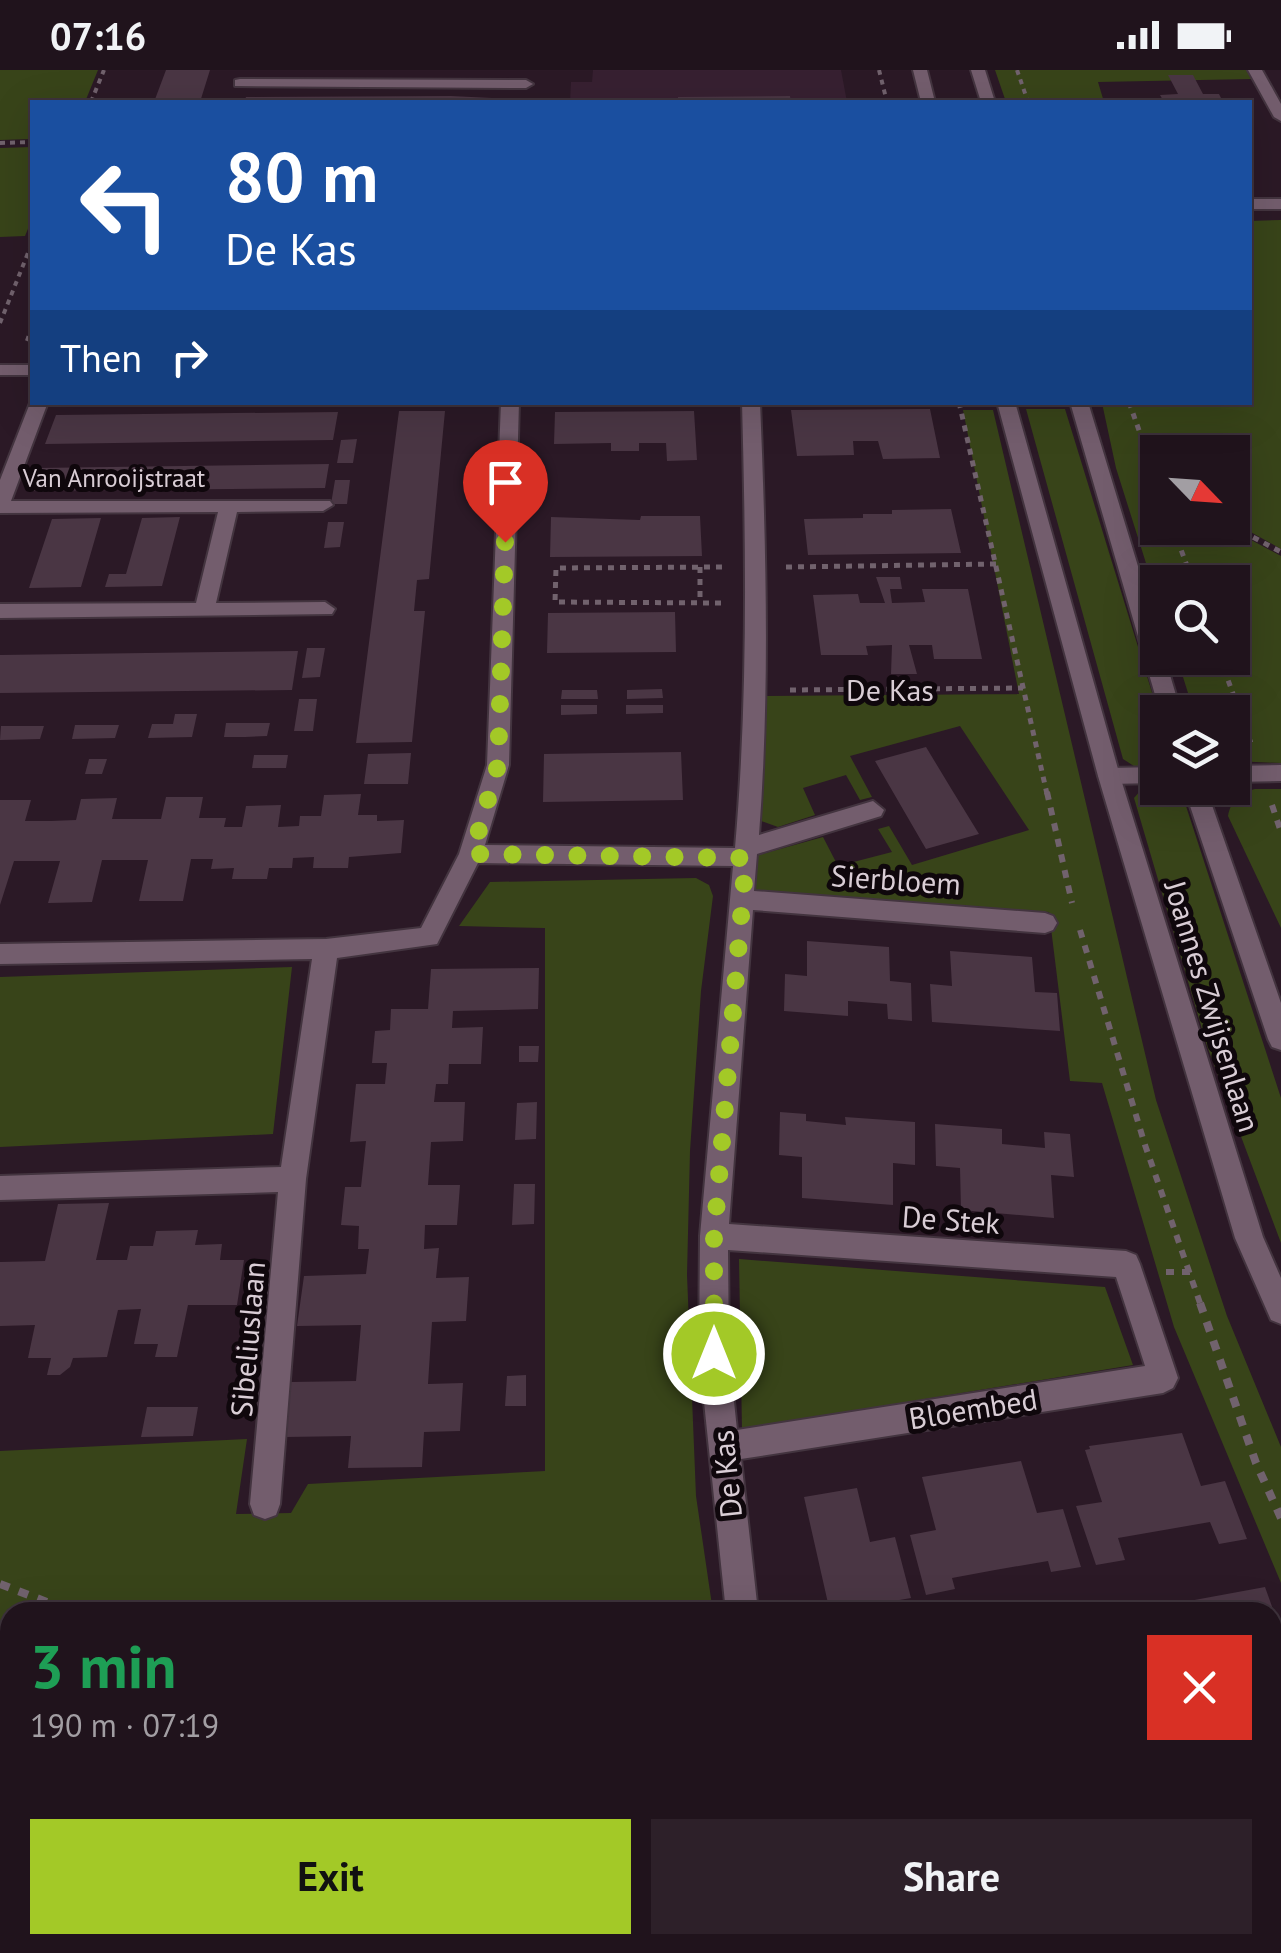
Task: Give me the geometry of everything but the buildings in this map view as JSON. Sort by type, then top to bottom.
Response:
[{"type":"street","points":[[920,70],[928,100]]},
{"type":"street","points":[[978,70],[987,100]]},
{"type":"street","points":[[1255,70],[1280,113]]},
{"type":"street","points":[[242,77],[526,77]]},
{"type":"street","points":[[1252,204],[1281,204]]},
{"type":"street","points":[[0,370],[30,370]]},
{"type":"street","name":"Van Anrooijstraat","points":[[38,405],[0,506],[323,504]]},
{"type":"street","points":[[0,954],[326,949],[428,938],[472,854],[498,765],[510,405]]},
{"type":"street","name":"De Kas","points":[[741,1602],[714,1354],[714,1236],[756,690],[758,603],[751,405]]},
{"type":"street","name":"Joannes Zwijsenlaan","points":[[1007,405],[1109,776],[1249,1238],[1281,1310]]},
{"type":"street","points":[[1080,405],[1166,695]]},
{"type":"street","name":"Van Anrooijstraat","points":[[204,610],[229,505]]},
{"type":"street","points":[[0,611],[325,609]]},
{"type":"street","points":[[1250,774],[1281,774]]},
{"type":"street","points":[[1109,776],[1140,775]]},
{"type":"street","name":"Joannes Zwijsenlaan","points":[[1200,805],[1281,1038]]},
{"type":"street","points":[[472,854],[746,853],[873,810]]},
{"type":"street","name":"Sierbloem","points":[[742,900],[1046,923]]},
{"type":"street","name":"Sibeliuslaan","points":[[264,1504],[294,1178],[326,949]]},
{"type":"street","points":[[0,1188],[294,1178]]},
{"type":"street","name":"De Stek","points":[[714,1236],[1126,1264],[1144,1318]]},
{"type":"street","name":"Bloembed","points":[[722,1447],[1163,1378],[1144,1318]]},
{"type":"path","points":[[92,100],[104,70]]},
{"type":"path","points":[[879,70],[886,100]]},
{"type":"path","points":[[1016,70],[1027,100]]},
{"type":"path","points":[[0,143],[30,142]]},
{"type":"path","points":[[0,323],[30,249]]},
{"type":"path","points":[[21,275],[30,275]]},
{"type":"path","points":[[959,405],[1074,909]]},
{"type":"path","points":[[1130,405],[1141,435]]},
{"type":"path","points":[[1250,536],[1281,552]]},
{"type":"path","points":[[758,603],[555,602],[556,568],[996,564]]},
{"type":"path","points":[[700,568],[700,603]]},
{"type":"path","name":"De Kas","points":[[756,690],[1024,688]]},
{"type":"path","points":[[1078,924],[1145,1145],[1256,1464],[1281,1518]]},
{"type":"path","points":[[0,1584],[48,1602]]},
{"type":"shaded area","points":[[593,70],[841,70],[847,100],[570,100],[571,82],[592,82]]},
{"type":"green space","points":[[0,70],[98,70],[86,100],[30,100],[30,139],[0,140]]},
{"type":"green space","points":[[995,70],[1247,70],[1252,79],[1098,82],[1103,100],[1005,100]]},
{"type":"green space","points":[[30,147],[30,224],[25,236],[0,237],[0,148]]},
{"type":"green space","points":[[1281,220],[1281,549],[1250,532],[1250,435],[1140,435],[1140,544],[1116,468],[1102,405],[1252,405],[1252,221]]},
{"type":"green space","points":[[1026,409],[1065,409],[1140,653],[1140,675],[1147,675],[1153,695],[1140,695],[1140,768],[1123,759]]},
{"type":"green space","points":[[963,410],[993,410],[1156,1100],[1227,1316],[1281,1447],[1281,1583],[1174,1327],[1102,1083],[1070,1081],[1049,912],[755,891],[758,855],[823,837],[838,866],[892,852],[878,829],[889,826],[912,865],[1029,830],[960,726],[850,756],[872,797],[860,800],[846,775],[803,788],[815,815],[778,827],[761,821],[767,696],[1019,694]]},
{"type":"green space","points":[[1250,539],[1281,556],[1281,763],[1250,762],[1250,695],[1189,695],[1182,675],[1250,675],[1250,565],[1147,565],[1140,545],[1250,545]]},
{"type":"green space","points":[[1281,789],[1281,928],[1228,816],[1232,805],[1250,805],[1250,791]]},
{"type":"green space","points":[[1140,791],[1140,805],[1186,805],[1281,1098],[1281,1243],[1207,1046],[1134,798]]},
{"type":"green space","points":[[696,878],[709,885],[713,896],[701,991],[690,1151],[687,1275],[696,1496],[712,1602],[0,1602],[0,1451],[247,1439],[236,1514],[291,1513],[308,1484],[545,1471],[545,928],[459,926],[490,882]]},
{"type":"green space","points":[[292,967],[273,1134],[0,1147],[0,977]]},
{"type":"green space","points":[[739,1259],[1105,1287],[1133,1365],[742,1429]]},
{"type":"route","points":[[505,542],[498,765],[472,854],[746,858],[714,1236],[714,1354]]}]
